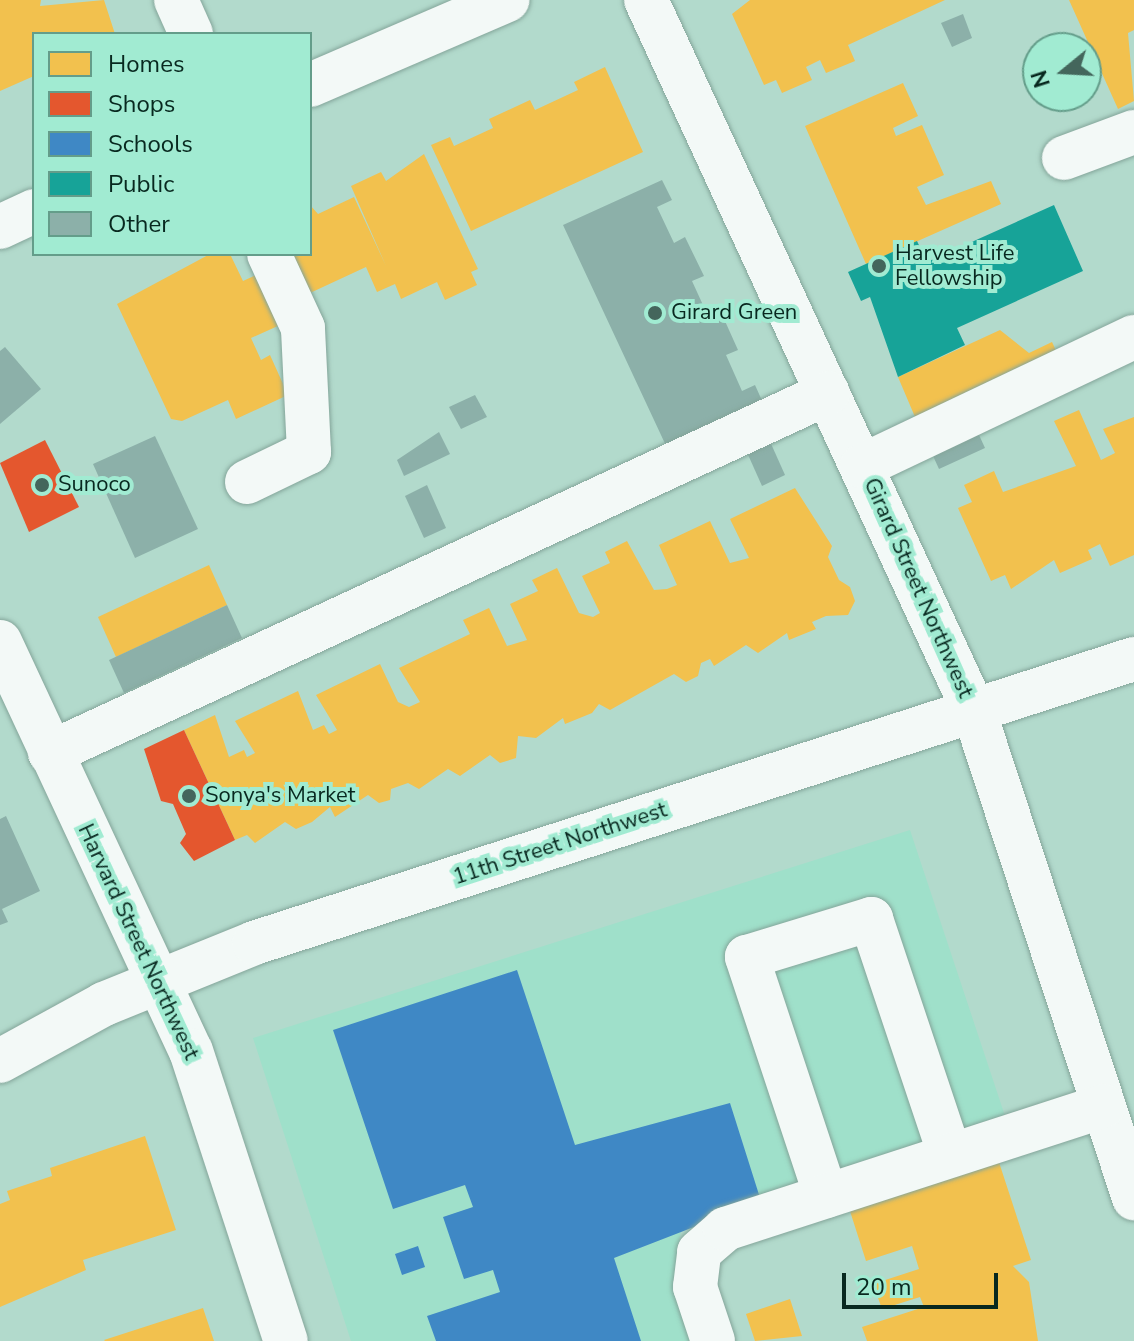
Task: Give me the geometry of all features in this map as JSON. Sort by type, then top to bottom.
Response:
[{"type":"street","points":[[176,0],[190,32]]},
{"type":"street","points":[[312,84],[507,0]]},
{"type":"street","name":"Girard Street Northwest","points":[[646,0],[974,711],[1134,1198]]},
{"type":"street","points":[[1064,158],[1134,132]]},
{"type":"street","points":[[0,227],[32,212]]},
{"type":"street","points":[[247,482],[309,452],[303,328],[270,256]]},
{"type":"street","points":[[862,466],[1134,337]]},
{"type":"street","points":[[50,753],[828,393]]},
{"type":"street","name":"Harvard Street Northwest","points":[[0,642],[160,980],[197,1068],[286,1341]]},
{"type":"street","name":"11th Street Northwest","points":[[0,1061],[160,980],[1134,659]]},
{"type":"street","points":[[826,1196],[747,957],[871,919],[950,1155]]},
{"type":"street","points":[[713,1341],[695,1287],[699,1252],[725,1229],[1104,1106]]},
{"type":"shaded area","points":[[910,830],[1008,1125],[681,1231],[676,1259],[704,1341],[351,1341],[253,1038]]},
{"type":"building: Homes","points":[[0,0],[41,0],[40,6],[104,0],[114,32],[32,32],[32,77],[0,91]]},
{"type":"building: Homes","points":[[750,0],[945,0],[848,45],[855,61],[826,73],[820,60],[806,67],[812,80],[782,93],[776,80],[764,85],[732,14]]},
{"type":"building: Homes","points":[[1069,0],[1134,0],[1134,30],[1128,33],[1134,101],[1118,109],[1102,73],[1102,32],[1083,32]]},
{"type":"building: Homes","points":[[605,67],[643,152],[471,231],[431,145],[450,137],[454,146],[493,128],[489,119],[530,100],[535,110],[578,90],[574,82]]},
{"type":"building: Homes","points":[[903,83],[918,116],[893,128],[896,136],[922,125],[944,175],[917,187],[926,205],[991,181],[1001,204],[866,264],[805,126]]},
{"type":"building: Homes","points":[[424,154],[478,269],[471,272],[477,285],[445,300],[437,282],[401,299],[395,284],[377,292],[366,267],[310,293],[293,256],[312,256],[312,207],[318,214],[354,197],[386,266],[351,186],[381,172],[386,181]]},
{"type":"building: Homes","points":[[206,256],[231,256],[243,281],[265,271],[289,321],[251,338],[261,360],[270,355],[288,395],[236,419],[228,400],[182,421],[171,419],[117,304]]},
{"type":"building: Homes","points":[[1000,330],[1029,353],[1052,342],[1060,359],[918,424],[898,377]]},
{"type":"building: Homes","points":[[1079,410],[1101,460],[1115,453],[1103,429],[1134,417],[1134,555],[1110,566],[1100,544],[1088,550],[1092,559],[1060,573],[1054,560],[1011,589],[1005,575],[991,581],[958,508],[972,502],[964,485],[994,471],[1003,492],[1076,466],[1054,421]]},
{"type":"building: Homes","points":[[795,488],[832,546],[828,557],[839,580],[850,587],[855,601],[848,615],[826,616],[812,622],[816,629],[789,640],[787,633],[758,653],[746,645],[714,666],[710,659],[701,663],[698,676],[686,682],[674,674],[610,710],[599,704],[592,713],[565,724],[563,718],[536,738],[518,736],[516,758],[500,763],[490,755],[460,776],[448,769],[419,789],[408,783],[391,789],[390,800],[379,803],[368,795],[335,817],[330,807],[312,822],[296,829],[285,822],[255,843],[247,835],[235,840],[184,730],[215,715],[229,757],[244,750],[247,757],[255,753],[235,721],[298,691],[313,730],[324,725],[329,734],[337,730],[316,695],[380,664],[398,702],[409,707],[420,702],[399,668],[470,634],[463,620],[489,608],[507,646],[527,640],[510,604],[538,591],[532,580],[557,568],[579,613],[593,617],[600,613],[582,576],[610,563],[605,552],[627,541],[654,590],[667,589],[677,585],[659,545],[710,521],[730,563],[749,558],[730,519]]},
{"type":"building: Homes","points":[[209,565],[227,605],[116,657],[98,617]]},
{"type":"building: Homes","points":[[145,1136],[176,1230],[83,1260],[86,1270],[0,1307],[0,1204],[10,1200],[7,1191],[52,1176],[50,1168]]},
{"type":"building: Homes","points":[[995,1150],[1031,1260],[1013,1266],[1029,1282],[1038,1341],[867,1341],[862,1327],[924,1307],[920,1297],[882,1309],[873,1284],[919,1269],[912,1246],[866,1261],[849,1208]]},
{"type":"building: Homes","points":[[790,1299],[802,1336],[755,1341],[746,1314]]},
{"type":"building: Homes","points":[[203,1308],[214,1341],[104,1340]]},
{"type":"building: Shops","points":[[45,440],[79,507],[29,532],[0,463]]},
{"type":"building: Shops","points":[[184,730],[235,840],[194,861],[180,843],[186,834],[173,804],[161,801],[144,749]]},
{"type":"building: Schools","points":[[517,970],[575,1145],[730,1103],[761,1201],[614,1258],[641,1341],[436,1341],[427,1316],[500,1292],[493,1270],[464,1279],[443,1217],[473,1207],[465,1185],[393,1209],[333,1030]]},
{"type":"building: Schools","points":[[418,1246],[425,1267],[402,1275],[395,1254]]},
{"type":"building: Public","points":[[1054,205],[1083,271],[957,328],[965,345],[898,377],[870,297],[861,301],[848,272],[917,241],[927,262]]},
{"type":"building: Other","points":[[963,14],[972,38],[952,47],[941,23]]},
{"type":"building: Other","name":"Girard Green","points":[[662,180],[672,200],[657,207],[674,243],[685,237],[704,276],[692,281],[708,316],[720,310],[738,350],[726,355],[742,391],[755,385],[764,405],[668,450],[563,225]]},
{"type":"building: Other","points":[[5,347],[41,389],[0,424],[0,351]]},
{"type":"building: Other","points":[[475,395],[487,417],[461,429],[449,407]]},
{"type":"building: Other","points":[[974,424],[985,448],[939,469],[928,445]]},
{"type":"building: Other","points":[[439,432],[450,454],[404,476],[397,460]]},
{"type":"building: Other","points":[[155,436],[198,529],[135,558],[93,464]]},
{"type":"building: Other","points":[[768,437],[785,475],[762,486],[745,448]]},
{"type":"building: Other","points":[[427,485],[446,528],[424,538],[405,496]]},
{"type":"building: Other","points":[[227,605],[242,638],[124,693],[109,660]]},
{"type":"building: Other","points":[[6,816],[40,891],[2,909],[8,922],[0,925],[0,819]]},
{"type":"place","name":"Harvest Life Fellowship","points":[[879,266]]},
{"type":"place","name":"Girard Green","points":[[655,313]]},
{"type":"place","name":"Sunoco","points":[[42,485]]},
{"type":"place","name":"Sonya's Market","points":[[189,796]]}]
